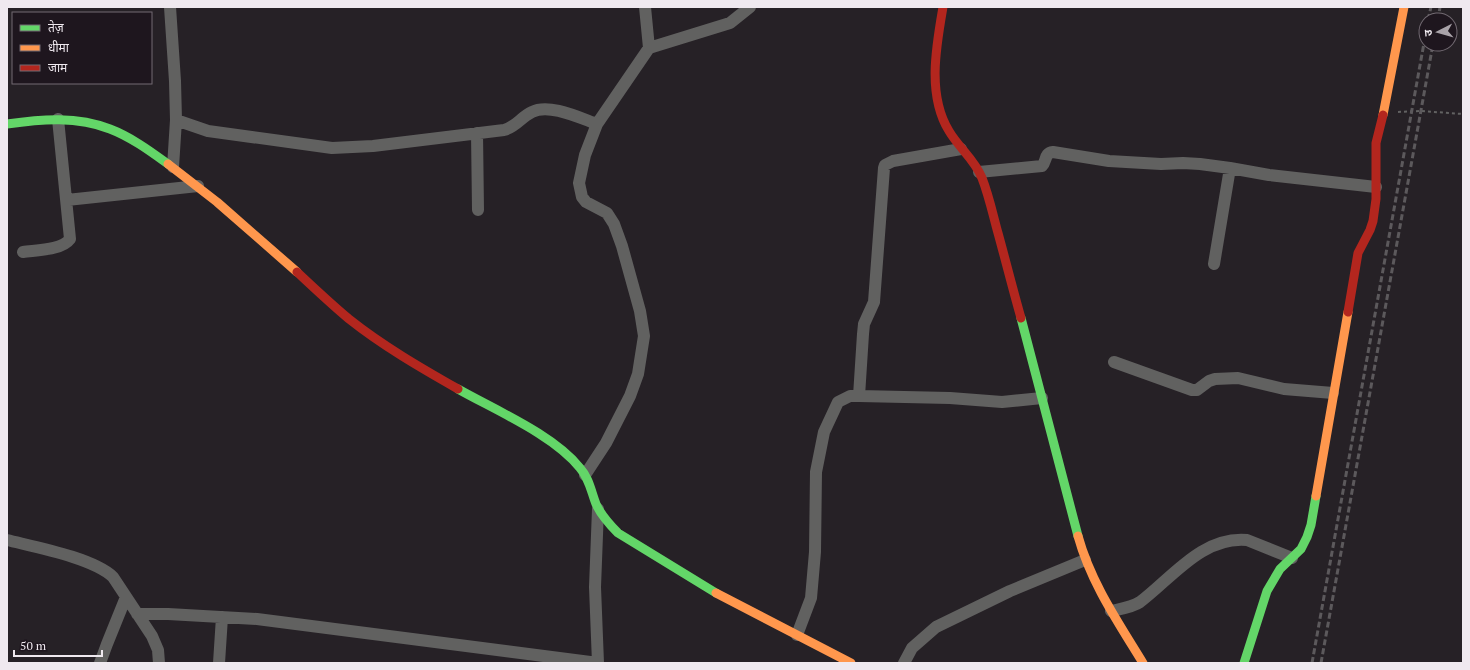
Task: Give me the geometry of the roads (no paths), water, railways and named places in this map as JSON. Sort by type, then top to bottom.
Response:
[{"type":"street","points":[[170,7],[176,120],[173,167]]},
{"type":"street","points":[[645,7],[649,48]]},
{"type":"street","points":[[585,475],[603,449],[630,396],[638,374],[644,336],[640,311],[622,246],[614,224],[607,213],[595,205],[586,202],[580,191],[580,175],[585,155],[597,124],[649,48],[730,23],[750,7]]},
{"type":"street","points":[[943,7],[938,40],[937,85],[939,106],[946,127],[961,149],[975,164],[990,202],[1085,560],[1095,583],[1111,612],[1143,663]]},
{"type":"street","points":[[1244,663],[1267,591],[1280,569],[1301,550],[1311,525],[1358,253],[1374,221],[1376,187],[1374,154],[1384,113],[1404,7]]},
{"type":"street","points":[[176,120],[208,131],[332,148],[373,146],[509,129],[531,112],[540,109],[560,111],[597,124]]},
{"type":"street","points":[[7,124],[48,118],[68,119],[107,127],[132,140],[173,167],[198,186],[349,319],[393,352],[541,435],[562,450],[575,461],[585,475],[598,509],[613,529],[621,536],[726,599],[851,663]]},
{"type":"street","points":[[23,252],[61,246],[67,243],[70,239],[71,233],[58,119]]},
{"type":"street","points":[[478,133],[478,210]]},
{"type":"street","points":[[859,396],[864,324],[874,302],[885,165],[892,161],[961,149]]},
{"type":"street","points":[[979,172],[1042,166],[1046,155],[1053,152],[1109,160],[1161,164],[1183,163],[1230,168],[1269,175],[1376,187]]},
{"type":"street","points":[[1214,264],[1230,168]]},
{"type":"street","points":[[67,200],[198,186]]},
{"type":"street","points":[[1114,362],[1192,390],[1197,390],[1214,379],[1238,378],[1284,390],[1333,393]]},
{"type":"street","points":[[797,635],[811,598],[815,552],[816,472],[824,432],[838,402],[850,396],[956,398],[1002,402],[1042,398]]},
{"type":"street","points":[[137,614],[158,613],[257,619],[598,663],[595,587],[598,509]]},
{"type":"street","points":[[7,540],[53,551],[98,566],[108,572],[113,577],[152,636],[158,650],[160,663]]},
{"type":"street","points":[[1111,612],[1139,603],[1190,559],[1226,542],[1247,540],[1292,558]]},
{"type":"street","points":[[904,663],[912,648],[936,627],[1010,590],[1085,560]]},
{"type":"street","points":[[100,663],[106,644],[126,597]]},
{"type":"street","points":[[219,663],[222,617]]},
{"type":"railway","points":[[1430,12],[1431,7]]},
{"type":"railway","points":[[1439,12],[1440,7]]},
{"type":"railway","points":[[1312,663],[1422,52]]},
{"type":"railway","points":[[1321,663],[1432,52]]}]
